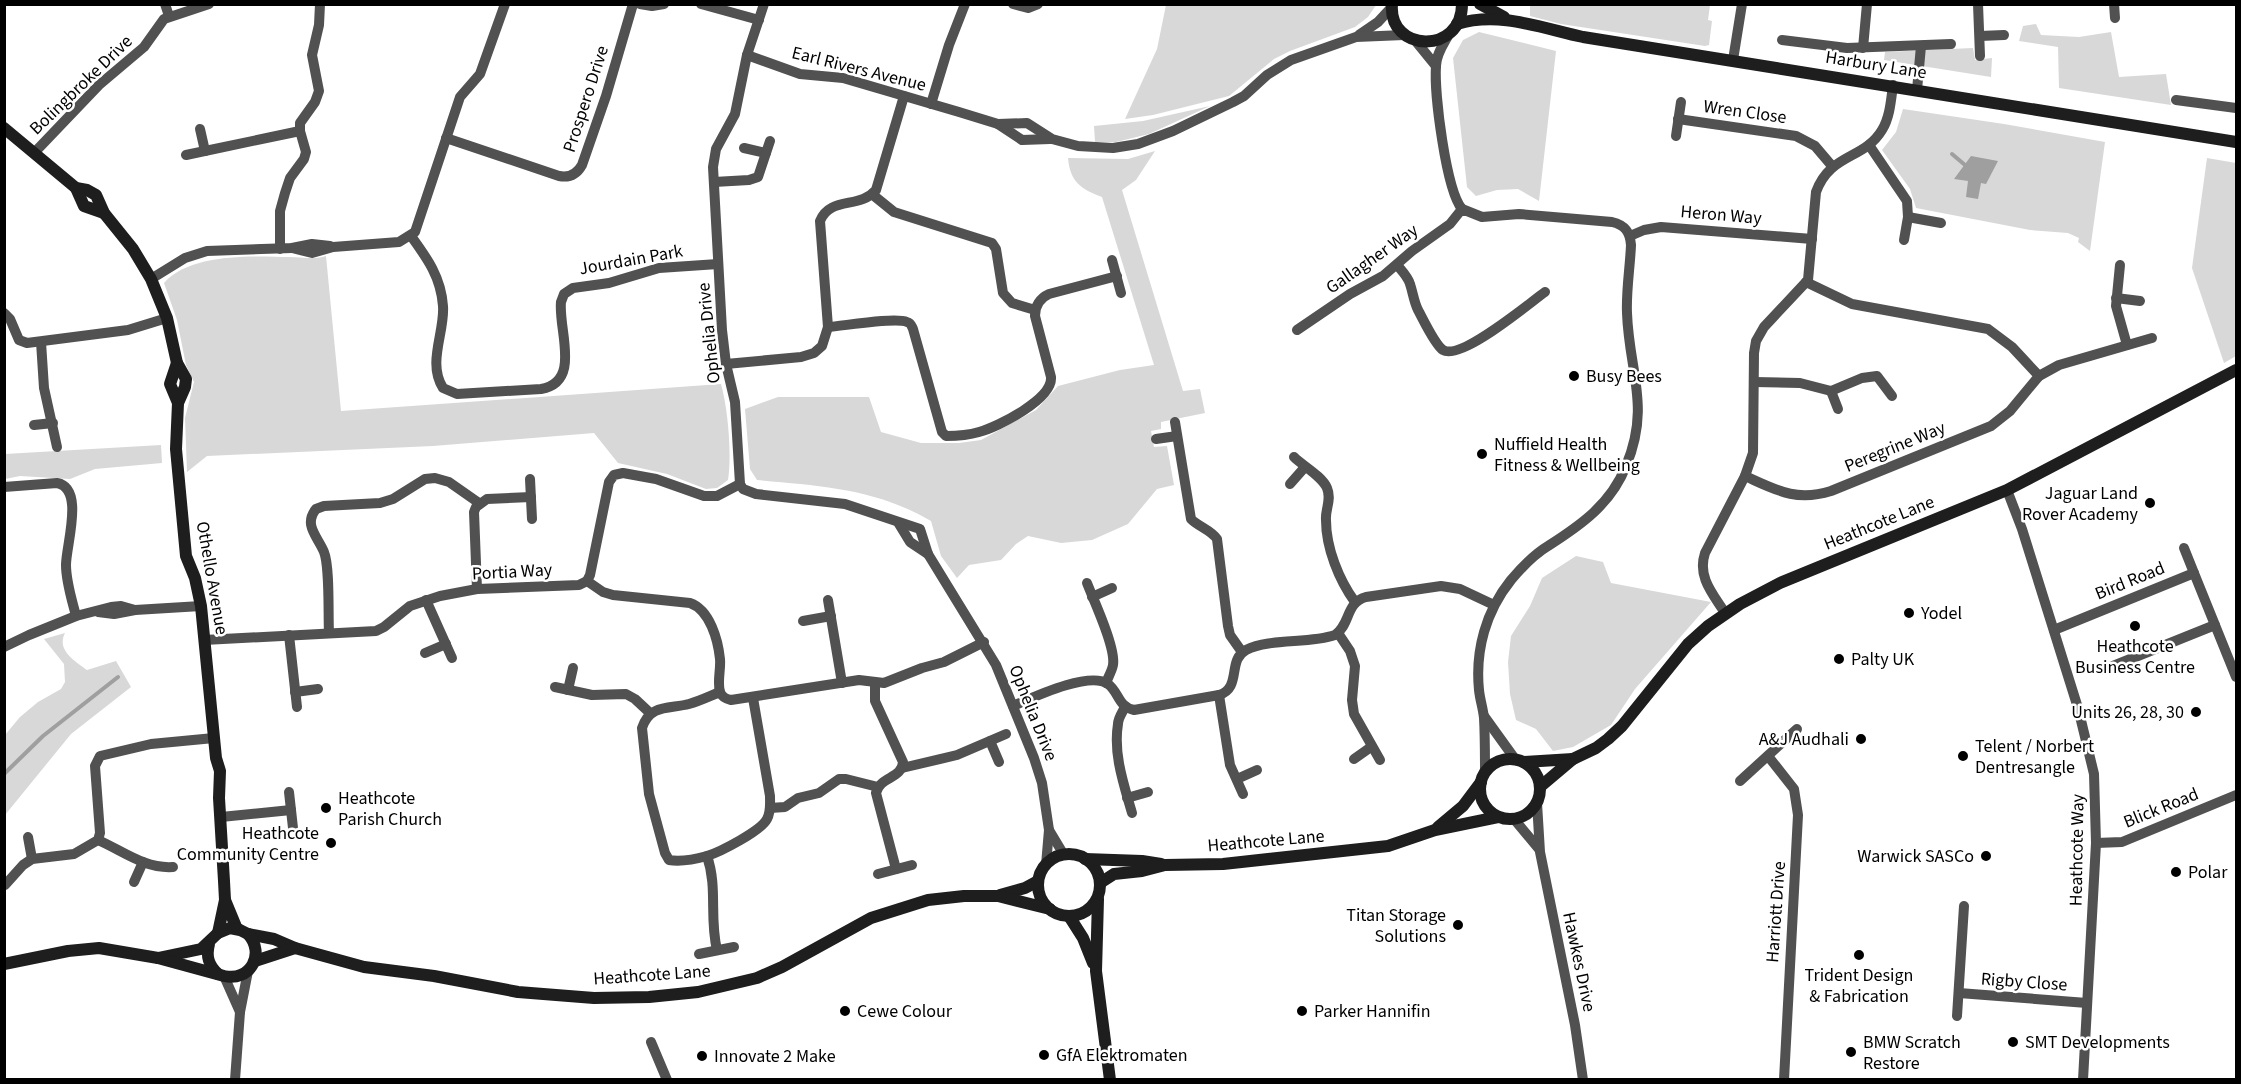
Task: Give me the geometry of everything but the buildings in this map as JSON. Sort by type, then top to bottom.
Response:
[{"type":"street","points":[[165,4],[169,16],[209,4]]},
{"type":"street","points":[[280,249],[282,202],[290,178],[304,159],[306,152],[300,131],[302,120],[315,102],[319,91],[312,56],[319,25],[320,4]]},
{"type":"street","points":[[151,279],[185,258],[201,253],[292,248],[312,253],[333,247],[399,242],[411,236],[418,227],[460,97],[480,74],[505,4]]},
{"type":"street","name":"Prospero Drive","points":[[446,138],[559,176],[566,177],[576,173],[582,165],[606,96],[633,4]]},
{"type":"street","points":[[640,4],[652,6],[664,4]]},
{"type":"street","points":[[701,4],[759,20]]},
{"type":"street","name":"Ophelia Drive","points":[[764,4],[747,55],[735,114],[715,153],[718,264],[726,364],[735,402],[740,484],[743,489],[756,494],[844,504],[899,524],[920,529],[928,554],[984,642],[1013,706],[1038,771],[1049,830],[1046,865]]},
{"type":"street","points":[[931,104],[949,45],[965,4]]},
{"type":"street","points":[[1013,4],[1028,8],[1038,4]]},
{"type":"street","points":[[1462,4],[1457,24],[1439,53],[1436,66],[1445,154],[1454,196],[1462,209],[1482,217],[1519,214],[1612,222],[1622,225],[1630,236],[1631,245],[1627,312],[1639,405],[1629,458],[1620,479],[1602,505],[1582,524],[1546,546],[1528,561],[1502,591],[1485,625],[1479,650],[1479,690],[1484,716],[1483,777],[1480,793],[1489,811],[1498,817],[1514,819],[1530,812],[1537,803],[1541,786],[1532,768],[1520,760],[1484,716]]},
{"type":"street","name":"Harbury Lane","points":[[1480,4],[1510,20]]},
{"type":"street","points":[[1733,60],[1742,4]]},
{"type":"street","points":[[1863,48],[1867,4]]},
{"type":"street","points":[[1978,4],[1980,56]]},
{"type":"street","points":[[2114,4],[2115,18]]},
{"type":"street","points":[[1392,6],[1395,22],[1436,66]]},
{"type":"street","name":"Earl Rivers Avenue","points":[[747,55],[800,74],[843,78],[998,124],[1022,140],[1052,139],[1078,146],[1113,148],[1151,140],[1233,102],[1244,96],[1272,71],[1291,60],[1356,37],[1378,22],[1392,6]]},
{"type":"street","name":"Bolingbroke Drive","points":[[34,153],[99,85],[144,47],[160,23],[169,16]]},
{"type":"street","name":"Harbury Lane","points":[[1457,24],[1482,19],[1510,20],[1583,37],[1893,85],[2236,142]]},
{"type":"street","points":[[1980,36],[2004,35]]},
{"type":"street","points":[[1409,37],[1431,42],[1448,36]]},
{"type":"street","name":"Earl Rivers Avenue","points":[[1356,37],[1409,37]]},
{"type":"street","points":[[1782,40],[1847,48],[1951,44]]},
{"type":"street","points":[[1917,90],[1921,46]]},
{"type":"street","points":[[1725,613],[1703,577],[1703,559],[1745,476],[1753,453],[1755,347],[1759,333],[1806,282],[1816,192],[1825,172],[1869,145],[1879,135],[1885,125],[1893,85]]},
{"type":"street","points":[[726,364],[806,356],[822,346],[828,327],[820,230],[822,217],[831,207],[860,202],[873,195],[879,185],[904,96]]},
{"type":"street","points":[[2176,100],[2236,108]]},
{"type":"street","name":"Wren Close","points":[[1676,136],[1681,102]]},
{"type":"street","name":"Wren Close","points":[[1678,119],[1796,136],[1815,146],[1832,166]]},
{"type":"street","name":"Earl Rivers Avenue","points":[[998,124],[1027,123],[1052,139]]},
{"type":"street","name":"Othello Avenue","points":[[4,128],[76,188],[93,192],[104,213],[134,249],[151,279],[167,318],[177,363],[187,383],[178,403],[176,450],[186,556],[197,585],[201,606],[216,758],[213,771],[221,818],[225,900],[218,933]]},
{"type":"street","points":[[200,129],[205,151]]},
{"type":"street","points":[[186,155],[300,131]]},
{"type":"street","points":[[714,182],[753,179],[761,172],[770,141]]},
{"type":"street","points":[[1869,145],[1904,195],[1908,209],[1904,240]]},
{"type":"street","points":[[744,148],[766,153]]},
{"type":"street","points":[[873,195],[898,214],[992,243],[996,249],[1003,293],[1012,303],[1035,310]]},
{"type":"street","name":"Gallagher Way","points":[[1297,330],[1398,265],[1412,251],[1450,224],[1462,209]]},
{"type":"street","points":[[1908,217],[1941,223]]},
{"type":"street","name":"Heron Way","points":[[1630,236],[1652,227],[1661,227],[1812,239]]},
{"type":"street","name":"Jourdain Park","points":[[411,236],[430,263],[439,282],[443,315],[437,350],[439,376],[443,388],[457,394],[550,387],[558,382],[565,368],[561,302],[564,294],[573,288],[609,283],[659,268],[718,264]]},
{"type":"street","points":[[1112,260],[1121,293]]},
{"type":"street","points":[[1398,265],[1409,281],[1415,303],[1435,339],[1441,349],[1448,351],[1478,341],[1545,292]]},
{"type":"street","points":[[2120,265],[2116,298],[2127,345]]},
{"type":"street","points":[[828,327],[887,321],[910,323],[942,432],[946,436],[967,435],[987,430],[1022,411],[1050,387],[1051,377],[1036,322],[1035,310],[1038,303],[1049,294],[1117,276]]},
{"type":"street","points":[[1806,282],[1852,304],[1988,330],[2012,347],[2039,375]]},
{"type":"street","points":[[2116,298],[2140,301]]},
{"type":"street","points":[[4,313],[10,319],[19,340],[24,343],[128,330],[167,318]]},
{"type":"street","name":"Peregrine Way","points":[[1745,476],[1797,496],[1831,491],[1991,426],[2010,411],[2039,375],[2059,365],[2152,338]]},
{"type":"street","points":[[40,342],[44,387],[57,447]]},
{"type":"street","name":"Heathcote Lane","points":[[1541,786],[1574,759],[1596,748],[1622,726],[1688,644],[1725,613],[1780,583],[2007,490],[2236,370]]},
{"type":"street","points":[[1754,382],[1800,383],[1831,391],[1862,378],[1877,376],[1892,396]]},
{"type":"street","points":[[1831,391],[1838,409]]},
{"type":"street","points":[[1175,422],[1191,519],[1217,539],[1220,577],[1229,632],[1242,652]]},
{"type":"street","points":[[34,425],[53,423]]},
{"type":"street","points":[[1156,439],[1177,436]]},
{"type":"street","points":[[1294,457],[1327,487],[1330,498],[1325,520],[1334,564],[1340,581],[1355,602]]},
{"type":"street","points":[[1290,484],[1305,468]]},
{"type":"street","points":[[740,484],[717,496],[704,496],[657,479],[623,473],[614,474],[609,482],[592,569],[587,581],[603,592],[690,603],[700,609],[709,621],[718,648],[720,692],[726,698],[731,700],[753,698],[859,680],[875,683],[888,682],[944,662],[984,642]]},
{"type":"street","points":[[329,633],[326,557],[314,534],[311,522],[316,508],[387,501],[419,482],[435,477],[449,482],[479,503]]},
{"type":"street","points":[[530,479],[532,519]]},
{"type":"street","points":[[4,487],[57,483],[65,484],[69,488],[72,525],[66,564],[76,616]]},
{"type":"street","name":"Heathcote Way","points":[[2007,490],[2022,529],[2054,630],[2091,758],[2095,794],[2096,843],[2083,1080]]},
{"type":"street","points":[[477,589],[474,513],[479,503],[487,500],[531,497]]},
{"type":"street","name":"Ophelia Drive","points":[[899,524],[910,542],[928,554]]},
{"type":"street","name":"Bird Road","points":[[2054,630],[2194,573],[2184,548]]},
{"type":"street","points":[[2194,573],[2236,677]]},
{"type":"street","name":"Portia Way","points":[[204,640],[380,630],[406,608],[426,600],[477,589],[579,585],[587,581]]},
{"type":"street","points":[[1087,583],[1113,660],[1113,666],[1106,682]]},
{"type":"street","points":[[1013,706],[1041,694],[1097,680],[1106,682],[1113,688],[1125,707],[1134,710],[1219,695],[1232,685],[1237,658],[1242,652],[1258,646],[1324,638],[1338,633],[1344,627],[1349,610],[1355,602],[1366,597],[1441,586],[1460,589],[1494,605]]},
{"type":"street","points":[[1092,597],[1112,588]]},
{"type":"street","points":[[426,600],[452,658]]},
{"type":"street","points":[[828,600],[842,683]]},
{"type":"street","points":[[4,646],[76,616],[98,611],[114,614],[135,610],[201,606]]},
{"type":"street","points":[[803,621],[831,616]]},
{"type":"street","points":[[2103,670],[2216,625]]},
{"type":"street","points":[[1338,633],[1350,651],[1355,666],[1352,700],[1354,714],[1380,760]]},
{"type":"street","points":[[289,635],[297,707]]},
{"type":"street","points":[[424,653],[446,644]]},
{"type":"street","points":[[568,690],[573,668]]},
{"type":"street","points":[[875,683],[875,701],[902,758],[902,768]]},
{"type":"street","points":[[555,687],[592,695],[626,694],[650,713]]},
{"type":"street","points":[[295,692],[318,689]]},
{"type":"street","points":[[720,692],[695,702],[658,709],[650,713],[644,722],[642,734],[651,802],[666,857],[674,861],[707,856],[722,850],[762,826],[768,818],[770,808],[753,698]]},
{"type":"street","points":[[1219,695],[1230,765],[1243,794]]},
{"type":"street","points":[[1125,707],[1117,728],[1119,763],[1132,813]]},
{"type":"street","points":[[1740,781],[1797,729]]},
{"type":"street","points":[[896,869],[877,798],[878,787],[902,768],[957,755],[1006,734]]},
{"type":"street","points":[[5,885],[23,865],[32,859],[74,854],[98,840],[100,833],[95,766],[100,756],[151,744],[214,738]]},
{"type":"street","points":[[990,741],[999,762]]},
{"type":"street","points":[[1354,759],[1371,747]]},
{"type":"street","name":"Harriott Drive","points":[[1768,756],[1794,789],[1798,815],[1784,1080]]},
{"type":"street","name":"Heathcote Lane","points":[[1520,760],[1574,759]]},
{"type":"street","points":[[1483,777],[1498,761],[1520,760]]},
{"type":"street","points":[[1237,779],[1257,770]]},
{"type":"street","name":"Heathcote Lane","points":[[1435,830],[1463,806],[1483,777]]},
{"type":"street","points":[[770,808],[785,807],[798,798],[819,793],[839,779],[878,787]]},
{"type":"street","points":[[289,792],[293,828]]},
{"type":"street","points":[[1127,798],[1148,792]]},
{"type":"street","name":"Blick Road","points":[[2096,843],[2122,842],[2236,795]]},
{"type":"street","name":"Hawkes Drive","points":[[1537,803],[1540,852],[1575,1024],[1583,1080]]},
{"type":"street","points":[[221,818],[291,810]]},
{"type":"street","name":"Heathcote Lane","points":[[1100,883],[1114,874],[1142,871],[1165,865],[1222,864],[1369,849],[1399,843],[1435,830],[1498,817]]},
{"type":"street","name":"Hawkes Drive","points":[[1514,819],[1540,852]]},
{"type":"street","name":"Ophelia Drive","points":[[1049,830],[1064,855]]},
{"type":"street","points":[[28,837],[32,859]]},
{"type":"street","points":[[98,840],[154,866],[173,867]]},
{"type":"street","points":[[1098,897],[1084,913],[1069,916],[1058,914],[1050,909],[1039,894],[1038,881],[1046,865],[1054,858],[1064,855],[1075,855],[1085,859],[1142,861],[1165,865]]},
{"type":"street","points":[[707,856],[714,884],[712,929],[717,950]]},
{"type":"street","points":[[1085,859],[1097,871],[1100,883],[1096,971],[1110,1080]]},
{"type":"street","points":[[134,882],[143,862]]},
{"type":"street","points":[[878,874],[912,865]]},
{"type":"street","name":"Heathcote Lane","points":[[218,933],[230,928],[364,967],[434,976],[518,992],[594,998],[657,996],[719,988],[764,976],[871,918],[911,904],[946,898],[998,896],[1038,881]]},
{"type":"street","name":"Heathcote Lane","points":[[998,896],[1050,909]]},
{"type":"street","name":"Othello Avenue","points":[[225,900],[242,932]]},
{"type":"street","name":"Rigby Close","points":[[1957,1017],[1964,906]]},
{"type":"street","points":[[1069,916],[1083,938],[1096,971]]},
{"type":"street","points":[[235,1080],[240,1012],[256,950],[254,942],[242,932]]},
{"type":"street","points":[[158,958],[192,952],[209,944],[218,933]]},
{"type":"street","points":[[209,944],[207,958],[213,969],[221,975],[240,1012]]},
{"type":"street","points":[[699,954],[734,947]]},
{"type":"street","points":[[4,964],[68,951],[99,948],[158,958],[235,977],[252,966],[295,948]]},
{"type":"street","name":"Rigby Close","points":[[1959,993],[2087,1003]]},
{"type":"street","points":[[651,1042],[667,1080]]},
{"type":"shaded area","points":[[1166,4],[1376,5],[1368,17],[1355,27],[1274,59],[1229,96],[1153,115],[1125,119],[1157,49]]},
{"type":"shaded area","points":[[1530,5],[1710,5],[1708,20],[1712,21],[1709,45],[1705,46],[1561,24],[1530,16]]},
{"type":"shaded area","points":[[2036,24],[2041,35],[2079,37],[2111,32],[2119,77],[2166,74],[2171,105],[2059,88],[2058,47],[2019,41],[2023,26]]},
{"type":"shaded area","points":[[1479,32],[1556,51],[1539,201],[1518,189],[1497,190],[1476,196],[1467,187],[1453,58],[1463,40]]},
{"type":"shaded area","points":[[1973,48],[1975,60],[1992,58],[1991,77],[1884,60],[1885,52]]},
{"type":"shaded area","points":[[1210,106],[1149,134],[1116,142],[1095,142],[1094,126],[1143,121]]},
{"type":"shaded area","points":[[1903,109],[2105,142],[2090,251],[2078,242],[2079,238],[2068,233],[2030,230],[1916,208],[1910,189],[1882,150],[1896,132]]},
{"type":"shaded area","points":[[1155,151],[1136,180],[1122,190],[1183,391],[1200,389],[1205,413],[1161,422],[1161,429],[1151,431],[1154,447],[1167,446],[1174,485],[1157,489],[1128,524],[1092,540],[1061,543],[1028,536],[1016,544],[1001,560],[969,565],[957,578],[941,556],[931,521],[910,510],[846,490],[757,480],[750,469],[745,409],[778,397],[869,397],[881,432],[921,443],[959,443],[981,440],[1036,410],[1058,386],[1120,370],[1154,365],[1102,197],[1078,184],[1071,173],[1068,158],[1128,159]]},
{"type":"shaded area","points":[[1971,156],[1998,161],[1986,184],[1981,183],[1978,199],[1966,197],[1968,181],[1954,179]]},
{"type":"shaded area","points":[[2207,158],[2236,163],[2236,356],[2224,363],[2192,268]]},
{"type":"shaded area","points":[[326,256],[341,411],[721,384],[729,432],[728,480],[717,488],[706,489],[667,474],[618,463],[594,433],[433,446],[207,456],[187,472],[185,418],[194,382],[186,365],[177,320],[164,283],[175,273],[189,266],[222,258]]},
{"type":"shaded area","points":[[161,445],[162,463],[95,469],[70,479],[20,476],[5,479],[5,454]]},
{"type":"shaded area","points":[[1576,556],[1603,562],[1611,583],[1711,602],[1635,689],[1611,725],[1573,747],[1553,751],[1536,729],[1516,720],[1510,694],[1508,662],[1511,636],[1530,606],[1542,578]]},
{"type":"shaded area","points":[[65,633],[63,645],[65,650],[77,663],[87,670],[116,661],[131,687],[71,734],[5,815],[5,735],[20,717],[38,702],[61,689],[65,682],[64,664],[44,639]]},
{"type":"waterway","points":[[1952,154],[1965,165]]},
{"type":"waterway","points":[[4,774],[43,736],[118,677]]},
{"type":"place","name":"Busy Bees","points":[[1574,376]]},
{"type":"place","name":"Nuffield Health Fitness & Wellbeing","points":[[1482,454]]},
{"type":"place","name":"Jaguar Land Rover Academy","points":[[2150,503]]},
{"type":"place","name":"Yodel","points":[[1909,613]]},
{"type":"place","name":"Heathcote Business Centre","points":[[2135,626]]},
{"type":"place","name":"Palty UK","points":[[1839,659]]},
{"type":"place","name":"Units 26, 28, 30","points":[[2196,712]]},
{"type":"place","name":"A&J Audhali","points":[[1861,739]]},
{"type":"place","name":"Telent / Norbert Dentresangle","points":[[1963,756]]},
{"type":"place","name":"Heathcote Parish Church","points":[[326,808]]},
{"type":"place","name":"Heathcote Community Centre","points":[[331,843]]},
{"type":"place","name":"Warwick SASCo","points":[[1986,856]]},
{"type":"place","name":"Polar","points":[[2176,872]]},
{"type":"place","name":"Titan Storage Solutions","points":[[1458,925]]},
{"type":"place","name":"Trident Design & Fabrication","points":[[1859,955]]},
{"type":"place","name":"Cewe Colour","points":[[845,1011]]},
{"type":"place","name":"Parker Hannifin","points":[[1302,1011]]},
{"type":"place","name":"SMT Developments","points":[[2013,1042]]},
{"type":"place","name":"BMW Scratch Restore","points":[[1851,1052]]},
{"type":"place","name":"GfA Elektromaten","points":[[1044,1055]]},
{"type":"place","name":"Innovate 2 Make","points":[[702,1056]]}]
